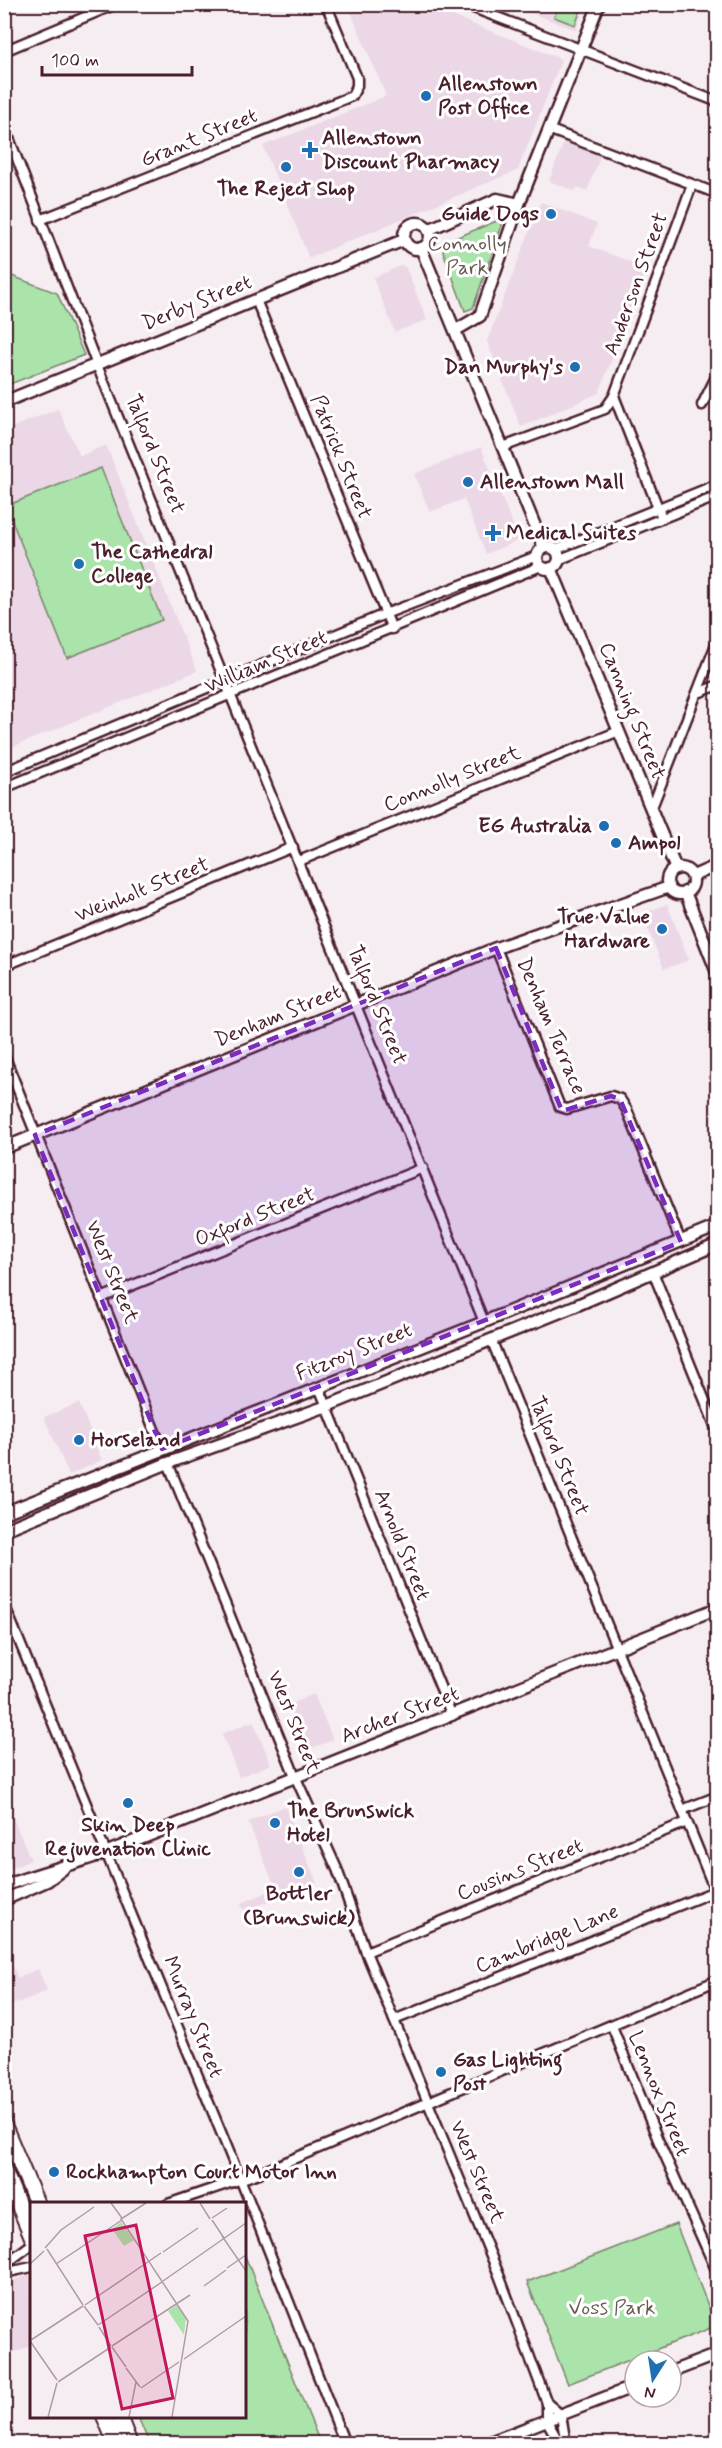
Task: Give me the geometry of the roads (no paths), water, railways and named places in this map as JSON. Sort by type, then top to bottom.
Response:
[{"type":"highway","points":[[4,2125],[36,2202]]},
{"type":"highway","points":[[4,2170],[30,2232]]},
{"type":"highway","points":[[105,2418],[114,2444]]},
{"type":"highway","points":[[120,2418],[130,2444]]},
{"type":"street","points":[[4,51],[116,4]]},
{"type":"street","name":"Grant Street","points":[[40,220],[347,99],[355,91],[357,78],[326,4]]},
{"type":"street","points":[[463,4],[717,102]]},
{"type":"street","points":[[456,330],[480,316],[519,204],[599,4]]},
{"type":"street","name":"Talford Street","points":[[4,125],[97,365],[233,696],[716,1895]]},
{"type":"street","points":[[548,129],[717,194]]},
{"type":"street","name":"Anderson Street","points":[[614,396],[692,185]]},
{"type":"street","points":[[428,230],[497,199],[519,204]]},
{"type":"street","points":[[412,224],[423,225],[428,230],[428,242],[422,248],[409,246],[404,240],[404,232],[412,224]]},
{"type":"street","name":"Derby Street","points":[[4,402],[404,240]]},
{"type":"street","name":"Canning Street","points":[[422,248],[676,869]]},
{"type":"street","name":"Patrick Street","points":[[256,300],[392,629]]},
{"type":"street","points":[[702,405],[717,373]]},
{"type":"street","points":[[503,447],[605,409],[614,396]]},
{"type":"street","points":[[614,396],[662,518]]},
{"type":"street","name":"William Street","points":[[4,788],[392,629],[658,508],[717,484]]},
{"type":"street","name":"William Street","points":[[4,772],[226,682],[385,614],[662,518],[717,496]]},
{"type":"street","points":[[651,810],[717,639]]},
{"type":"street","points":[[698,693],[717,685]]},
{"type":"street","name":"Connolly Street","points":[[299,861],[619,731]]},
{"type":"street","name":"Weinholt Street","points":[[4,966],[293,847]]},
{"type":"street","points":[[693,876],[717,865]]},
{"type":"street","points":[[684,868],[693,876],[692,886],[685,892],[676,892],[669,887],[668,878],[676,869],[684,868]]},
{"type":"street","name":"Denham Street","points":[[4,1148],[496,948],[669,887]]},
{"type":"street","points":[[685,892],[717,975]]},
{"type":"street","name":"Denham Terrace","points":[[496,948],[560,1107],[567,1109],[611,1096],[620,1099],[627,1110],[687,1256]]},
{"type":"street","name":"West Street","points":[[4,1055],[295,1776],[337,1869],[366,1952],[426,2103],[499,2275],[547,2403],[547,2421],[560,2444]]},
{"type":"street","name":"Oxford Street","points":[[101,1298],[423,1168]]},
{"type":"street","name":"Fitzroy Street","points":[[4,1512],[484,1322],[717,1226]]},
{"type":"street","name":"Fitzroy Street","points":[[4,1530],[168,1463],[327,1406],[717,1244]]},
{"type":"street","points":[[647,1256],[717,1433]]},
{"type":"street","name":"Arnold Street","points":[[320,1387],[452,1716]]},
{"type":"street","name":"Murray Street","points":[[4,1604],[241,2180],[345,2444]]},
{"type":"street","name":"Archer Street","points":[[4,1886],[41,1871],[63,1869],[105,1853],[717,1608]]},
{"type":"street","points":[[682,1810],[717,1796]]},
{"type":"street","name":"Cousins Street","points":[[366,1952],[687,1822]]},
{"type":"street","name":"Archer Street","points":[[4,1900],[47,1881],[63,1869]]},
{"type":"street","name":"Cambridge Lane","points":[[394,2020],[716,1895]]},
{"type":"street","points":[[174,2202],[241,2180],[717,1980]]},
{"type":"street","name":"Lennox Street","points":[[612,2026],[658,2140],[717,2274]]},
{"type":"street","points":[[4,2265],[30,2246]]},
{"type":"street","points":[[4,2273],[30,2267]]},
{"type":"street","points":[[683,2367],[717,2354]]},
{"type":"street","points":[[485,2444],[498,2441],[623,2391]]},
{"type":"street","name":"West Street","points":[[547,2403],[561,2415]]},
{"type":"street","points":[[561,2415],[566,2444]]},
{"type":"place","name":"Allenstown Post Office","points":[[426,96]]},
{"type":"place","name":"Allenstown Discount Pharmacy","points":[[310,150]]},
{"type":"place","name":"The Reject Shop","points":[[286,167]]},
{"type":"place","name":"Guide Dogs","points":[[551,214]]},
{"type":"place","name":"Dan Murphy's","points":[[575,367]]},
{"type":"place","name":"Allenstown Mall","points":[[468,482]]},
{"type":"place","name":"Medical Suites","points":[[493,533]]},
{"type":"place","name":"The Cathedral College","points":[[79,564]]},
{"type":"place","name":"EG Australia","points":[[604,826]]},
{"type":"place","name":"Ampol","points":[[616,843]]},
{"type":"place","name":"True Value Hardware","points":[[662,929]]},
{"type":"place","name":"Horseland","points":[[79,1440]]},
{"type":"place","name":"Skin Deep Rejuvenation Clinic","points":[[128,1803]]},
{"type":"place","name":"The Brunswick Hotel","points":[[275,1823]]},
{"type":"place","name":"Bottler (Brunswick)","points":[[299,1872]]},
{"type":"place","name":"Gas Lighting Post","points":[[441,2072]]},
{"type":"place","name":"Rockhampton Court Motor Inn","points":[[54,2172]]},
{"type":"park label","name":"Connolly Park","points":[[467,256]]},
{"type":"park label","name":"Voss Park","points":[[612,2308]]}]
